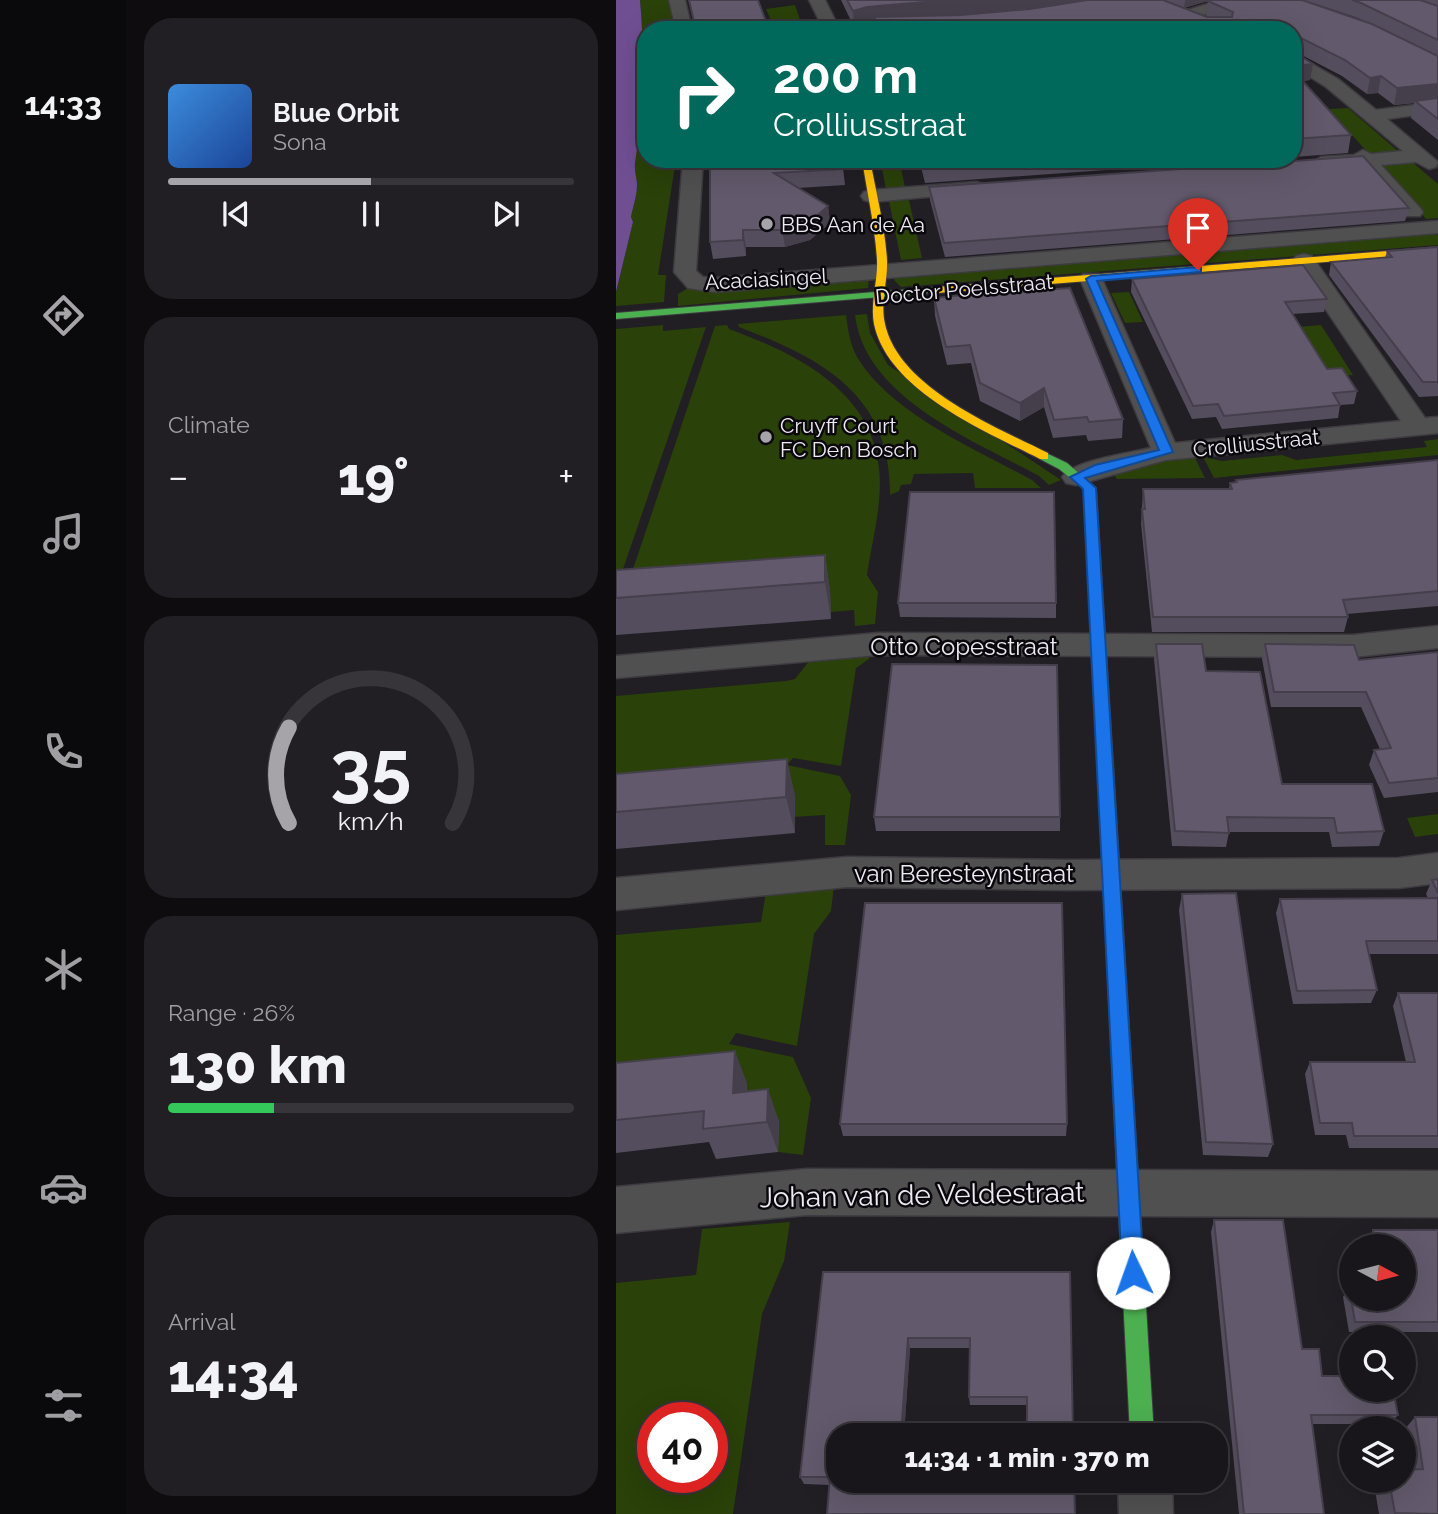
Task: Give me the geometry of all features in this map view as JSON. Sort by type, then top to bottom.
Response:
[{"type":"street","points":[[677,0],[682,21]]},
{"type":"street","points":[[817,0],[828,21]]},
{"type":"street","points":[[1183,19],[1236,0]]},
{"type":"street","points":[[1302,64],[1332,83],[1432,163]]},
{"type":"street","points":[[1306,86],[1332,83]]},
{"type":"street","points":[[1373,116],[1438,107]]},
{"type":"street","points":[[1349,139],[1413,212]]},
{"type":"street","points":[[1302,165],[1366,160],[1432,163]]},
{"type":"street","name":"Acaciasingel","points":[[692,168],[685,272],[696,283],[715,285],[882,271]]},
{"type":"street","points":[[867,168],[882,271],[877,296],[881,332],[901,366],[953,408],[1070,471],[1090,488],[1141,1423]]},
{"type":"street","points":[[871,196],[915,193],[990,178]]},
{"type":"street","name":"Doctor Poelsstraat","points":[[882,271],[1438,227]]},
{"type":"street","name":"Doctor Poelsstraat","points":[[616,316],[1438,250]]},
{"type":"street","points":[[1304,261],[1428,426]]},
{"type":"street","points":[[1091,279],[1166,452]]},
{"type":"street","name":"Crolliusstraat","points":[[1070,471],[1100,468],[1166,452],[1428,426]]},
{"type":"street","name":"Otto Copesstraat","points":[[616,667],[878,644],[1353,646],[1438,637]]},
{"type":"street","name":"van Beresteynstraat","points":[[616,894],[847,872],[1399,873],[1438,868]]},
{"type":"street","name":"Johan van de Veldestraat","points":[[616,1210],[807,1192],[1438,1194]]},
{"type":"street","points":[[1145,1493],[1146,1514]]},
{"type":"green space","points":[[640,0],[670,0],[674,21],[642,20]]},
{"type":"green space","points":[[795,5],[800,20],[771,21],[766,9]]},
{"type":"green space","points":[[1348,108],[1399,152],[1369,154],[1329,109]]},
{"type":"green space","points":[[637,145],[637,168],[675,168],[658,275],[666,275],[664,302],[616,306],[616,292],[633,222],[631,217],[637,185],[635,166]]},
{"type":"green space","points":[[1412,162],[1438,184],[1438,218],[1426,219],[1378,164]]},
{"type":"green space","points":[[882,168],[901,168],[905,187],[886,189]]},
{"type":"green space","points":[[909,200],[922,258],[901,260],[889,201]]},
{"type":"green space","points":[[1434,231],[1438,236],[1438,245],[901,287],[894,280],[897,275]]},
{"type":"green space","points":[[857,276],[869,280],[868,288],[678,306],[678,294],[690,287]]},
{"type":"green space","points":[[1129,292],[1143,322],[1125,323],[1111,293]]},
{"type":"green space","points":[[867,314],[870,333],[888,365],[1061,480],[1049,485],[1039,476],[954,431],[900,393],[879,370],[863,344],[855,315]]},
{"type":"green space","points":[[846,315],[857,357],[891,396],[936,428],[1032,480],[1041,488],[975,488],[973,473],[914,474],[911,484],[901,485],[899,491],[890,495],[887,460],[879,431],[865,406],[824,368],[770,339],[739,327],[738,324]]},
{"type":"green space","points":[[663,325],[663,331],[706,327],[621,575],[616,579],[616,329]]},
{"type":"green space","points":[[727,325],[729,329],[779,350],[825,378],[845,396],[861,416],[873,440],[880,481],[867,575],[878,592],[875,624],[855,626],[854,610],[831,612],[631,575],[715,326]]},
{"type":"green space","points":[[1321,325],[1353,375],[1329,377],[1297,327]]},
{"type":"green space","points":[[1438,439],[1438,455],[1214,478],[1203,457],[1222,461],[1282,455],[1296,460],[1427,447],[1424,441]]},
{"type":"green space","points":[[1195,458],[1205,478],[1117,479],[1114,475],[1173,459]]},
{"type":"green space","points":[[870,653],[869,659],[856,668],[841,766],[793,758],[787,765],[840,776],[851,795],[845,845],[825,845],[825,815],[793,817],[616,811],[616,696],[786,681],[795,679],[810,660]]},
{"type":"green space","points":[[1438,814],[1438,834],[1415,837],[1407,818]]},
{"type":"green space","points":[[834,886],[831,911],[814,934],[797,1046],[736,1033],[729,1044],[793,1057],[811,1098],[803,1155],[778,1152],[778,1121],[745,1124],[747,1083],[616,1096],[616,935],[761,922],[766,892]]},
{"type":"green space","points":[[790,1222],[784,1261],[762,1314],[733,1514],[616,1514],[616,1283],[696,1275],[702,1229]]},
{"type":"shaded area","points":[[616,0],[640,0],[642,21],[637,21],[637,189],[631,217],[633,222],[616,292]]},
{"type":"building","points":[[689,0],[758,0],[766,21],[694,21]]},
{"type":"building","points":[[847,0],[948,0],[867,7],[853,11]]},
{"type":"building","points":[[1087,0],[1163,0],[1207,17],[1232,17],[1233,12],[1208,1],[1302,0],[1372,24],[1438,56],[1438,84],[1397,88],[1381,76],[1370,78],[1345,60],[1302,38],[1302,21],[876,21],[874,17],[961,15],[1030,9]]},
{"type":"building","points":[[1352,0],[1420,0],[1438,6],[1438,40],[1361,3]]},
{"type":"building","points":[[1302,57],[1313,64],[1302,65]]},
{"type":"building","points":[[1302,80],[1351,135],[1302,138]]},
{"type":"building","points":[[1438,98],[1438,119],[1415,101]]},
{"type":"building","points":[[1363,156],[1409,208],[944,243],[929,187],[1195,168],[1302,168],[1302,160]]},
{"type":"building","points":[[710,168],[843,168],[774,173],[828,206],[808,224],[782,230],[743,230],[743,240],[710,242]]},
{"type":"building","points":[[1438,247],[1438,382],[1423,382],[1331,262],[1392,257],[1387,251]]},
{"type":"building","points":[[1303,265],[1327,299],[1285,302],[1327,369],[1342,368],[1357,391],[1333,393],[1340,405],[1224,416],[1218,404],[1193,406],[1132,279]]},
{"type":"building","points":[[1070,288],[1123,419],[1089,422],[1087,417],[1054,420],[1044,388],[1020,403],[980,383],[970,345],[946,347],[934,298],[1000,291]]},
{"type":"building","points":[[1438,460],[1438,591],[1343,600],[1348,617],[1153,617],[1142,509],[1145,509],[1143,489],[1232,489],[1230,483],[1237,482],[1236,480]]},
{"type":"building","points":[[910,492],[1054,492],[1056,603],[898,603]]},
{"type":"building","points":[[825,555],[825,582],[616,598],[616,570]]},
{"type":"building","points":[[1156,644],[1202,644],[1206,671],[1260,672],[1282,784],[1372,784],[1384,831],[1337,833],[1334,818],[1227,817],[1229,833],[1175,831]]},
{"type":"building","points":[[1265,644],[1354,645],[1359,660],[1438,652],[1438,778],[1389,783],[1374,750],[1391,748],[1366,692],[1274,692]]},
{"type":"building","points":[[892,664],[1057,665],[1060,817],[874,817]]},
{"type":"building","points":[[787,759],[786,797],[616,812],[616,774]]},
{"type":"building","points":[[1438,879],[1438,893],[1432,880]]},
{"type":"building","points":[[1236,893],[1273,1144],[1206,1142],[1182,894]]},
{"type":"building","points":[[1438,898],[1438,941],[1366,941],[1377,990],[1297,991],[1280,899]]},
{"type":"building","points":[[865,903],[1062,903],[1067,1124],[840,1124]]},
{"type":"building","points":[[1398,993],[1438,993],[1438,1136],[1354,1136],[1352,1123],[1320,1123],[1310,1062],[1415,1062]]},
{"type":"building","points":[[735,1051],[733,1093],[768,1089],[767,1122],[703,1129],[704,1111],[616,1120],[616,1063]]},
{"type":"building","points":[[1214,1220],[1283,1220],[1302,1349],[1319,1349],[1322,1376],[1339,1376],[1339,1402],[1395,1402],[1398,1415],[1311,1415],[1324,1514],[1244,1514]]},
{"type":"building","points":[[1373,1230],[1438,1230],[1438,1322],[1355,1322],[1353,1311],[1416,1311],[1416,1234],[1374,1234]]},
{"type":"building","points":[[823,1272],[1070,1272],[1073,1423],[1027,1423],[1027,1397],[969,1397],[970,1338],[908,1338],[902,1423],[826,1423],[826,1477],[800,1477]]},
{"type":"building","points":[[1416,1417],[1438,1417],[1438,1514],[1395,1513],[1391,1493],[1416,1493],[1416,1469],[1423,1469]]},
{"type":"building","points":[[829,1493],[1074,1493],[1075,1514],[827,1514]]},
{"type":"traffic: fast","points":[[616,316],[937,290]]},
{"type":"traffic: fast","points":[[1044,456],[1063,466],[1090,488],[1108,811]]},
{"type":"traffic: fast","points":[[1132,1258],[1141,1423]]},
{"type":"traffic: slow","points":[[868,168],[882,257],[879,325],[894,355],[910,374],[952,407],[1044,456]]},
{"type":"traffic: slow","points":[[937,290],[1438,250]]},
{"type":"traffic: slow","points":[[1108,811],[1132,1258]]},
{"type":"place","name":"BBS Aan de Aa","points":[[767,224]]},
{"type":"place","name":"Cruyff Court FC Den Bosch","points":[[766,437]]},
{"type":"route","points":[[1133,1273],[1090,488],[1076,477],[1100,468],[1166,452],[1091,279],[1198,270]]}]
